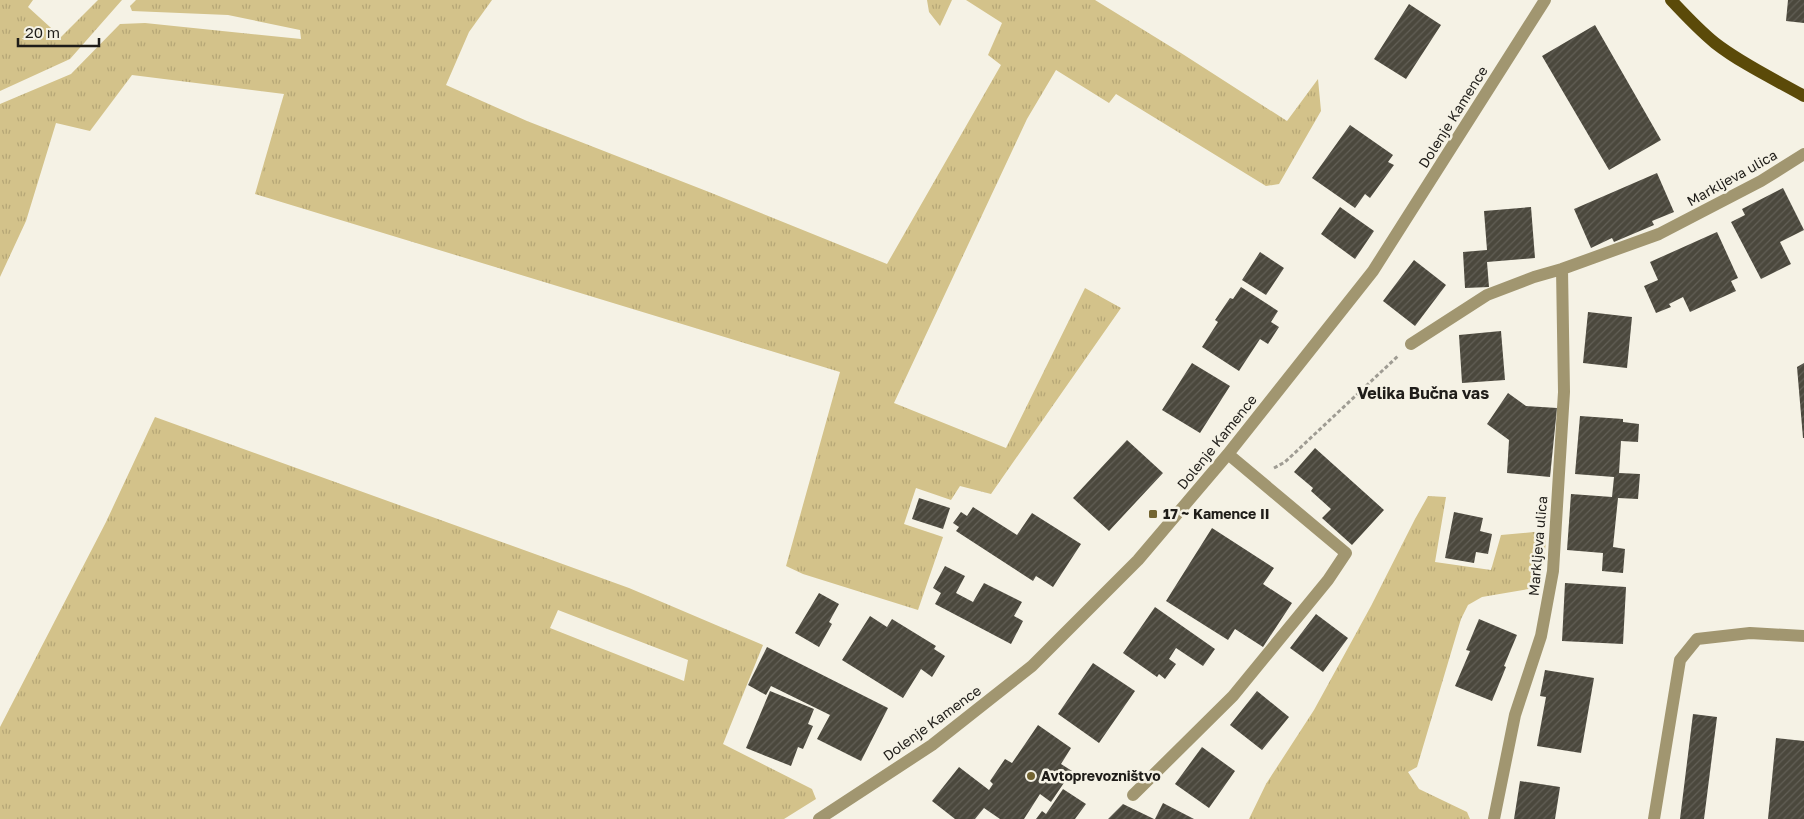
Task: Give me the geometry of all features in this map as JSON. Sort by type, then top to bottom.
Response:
[{"type":"main road","points":[[1671,0],[1715,43],[1737,58],[1804,96]]},
{"type":"street","name":"Dolenje Kamence","points":[[820,819],[932,745],[1032,666],[1138,560],[1228,454],[1373,271],[1545,0]]},
{"type":"street","name":"Markljeva ulica","points":[[1411,344],[1487,295],[1534,277],[1562,270],[1659,234],[1761,181],[1804,154]]},
{"type":"street","name":"Markljeva ulica","points":[[1494,819],[1515,715],[1542,636],[1553,572],[1564,392],[1562,270]]},
{"type":"street","points":[[1133,795],[1233,696],[1328,580],[1346,554],[1228,454]]},
{"type":"street","points":[[1654,819],[1680,660],[1697,639],[1750,633],[1804,636]]},
{"type":"path","points":[[1256,478],[1285,462],[1411,344]]},
{"type":"green space","points":[[0,0],[33,0],[28,7],[61,37],[98,0],[122,0],[70,59],[0,91]]},
{"type":"green space","points":[[136,0],[492,0],[469,32],[446,85],[527,121],[887,264],[1001,65],[988,55],[1002,23],[966,0],[1095,0],[1287,121],[1318,79],[1321,111],[1279,184],[1266,186],[1116,94],[1109,103],[1056,70],[1027,119],[894,403],[1006,448],[1085,288],[1121,308],[991,494],[960,486],[951,500],[916,488],[904,524],[943,537],[918,610],[803,574],[786,566],[840,372],[255,194],[284,94],[132,75],[90,131],[56,123],[26,221],[0,277],[0,104],[71,74],[120,24],[145,23],[301,39],[300,30],[228,15],[132,11],[130,6]]},
{"type":"green space","points":[[927,0],[952,0],[940,26],[929,12]]},
{"type":"green space","points":[[155,417],[629,588],[763,645],[723,744],[812,789],[816,799],[784,819],[0,819],[0,727],[106,522]],"holes":[[[558,610],[688,660],[684,681],[550,628]]]},
{"type":"green space","points":[[1428,496],[1446,497],[1435,562],[1491,570],[1501,535],[1534,532],[1543,536],[1546,542],[1541,582],[1534,588],[1482,597],[1468,605],[1461,619],[1417,767],[1408,772],[1419,789],[1467,812],[1470,819],[1249,819],[1266,784],[1314,710]]},
{"type":"building","points":[[1788,0],[1804,0],[1804,23],[1786,21]]},
{"type":"building","points":[[1409,4],[1441,25],[1406,79],[1374,59]]},
{"type":"building","points":[[1595,25],[1661,140],[1609,170],[1542,56]]},
{"type":"building","points":[[1350,125],[1393,155],[1388,162],[1394,165],[1370,198],[1365,194],[1355,208],[1312,178]]},
{"type":"building","points":[[1657,173],[1674,212],[1652,221],[1654,225],[1614,242],[1612,238],[1591,248],[1574,209]]},
{"type":"building","points":[[1783,188],[1804,230],[1780,242],[1791,264],[1761,279],[1731,222],[1745,215],[1742,209]]},
{"type":"building","points":[[1340,207],[1374,231],[1355,259],[1321,234]]},
{"type":"building","points":[[1531,207],[1535,258],[1487,262],[1489,287],[1465,288],[1463,252],[1487,250],[1484,211]]},
{"type":"building","points":[[1717,232],[1738,278],[1731,281],[1736,291],[1690,312],[1683,297],[1669,304],[1671,307],[1656,313],[1644,286],[1658,280],[1650,262]]},
{"type":"building","points":[[1260,252],[1284,268],[1266,295],[1242,280]]},
{"type":"building","points":[[1414,260],[1446,285],[1415,326],[1383,301]]},
{"type":"building","points":[[1241,287],[1278,311],[1271,322],[1279,327],[1268,344],[1260,339],[1239,371],[1202,347],[1218,322],[1215,320],[1230,298],[1233,299]]},
{"type":"building","points":[[1588,312],[1632,317],[1627,368],[1583,363]]},
{"type":"building","points":[[1501,331],[1505,380],[1462,383],[1459,335]]},
{"type":"building","points":[[1192,363],[1230,386],[1200,433],[1162,410]]},
{"type":"building","points":[[1804,363],[1804,438],[1803,438],[1797,367]]},
{"type":"building","points":[[1508,393],[1526,406],[1557,408],[1550,477],[1507,473],[1509,440],[1487,424]]},
{"type":"building","points":[[1580,416],[1623,419],[1623,422],[1639,424],[1638,442],[1621,441],[1619,473],[1640,474],[1638,499],[1618,498],[1613,547],[1625,549],[1623,573],[1602,571],[1603,553],[1567,550],[1571,494],[1612,497],[1614,477],[1575,474]]},
{"type":"building","points":[[1127,440],[1163,473],[1109,531],[1073,498]]},
{"type":"building","points":[[1315,448],[1384,510],[1352,545],[1322,518],[1331,509],[1311,491],[1313,488],[1294,472]]},
{"type":"building","points":[[919,498],[950,508],[943,529],[912,519]]},
{"type":"building","points":[[973,507],[1017,535],[1032,513],[1081,544],[1053,587],[1036,576],[1033,581],[956,531],[959,527],[953,523],[961,512],[967,516]]},
{"type":"building","points":[[1454,512],[1483,518],[1480,531],[1492,534],[1488,554],[1476,552],[1474,563],[1445,558]]},
{"type":"building","points":[[1212,528],[1274,568],[1263,584],[1292,603],[1263,647],[1235,629],[1228,640],[1166,601]]},
{"type":"building","points":[[945,566],[965,576],[956,593],[973,602],[984,583],[1022,602],[1014,616],[1023,621],[1011,644],[935,604],[941,593],[933,588]]},
{"type":"building","points":[[1565,583],[1626,587],[1623,644],[1562,641]]},
{"type":"building","points":[[819,593],[839,604],[829,622],[832,624],[819,647],[795,633]]},
{"type":"building","points":[[1155,607],[1215,649],[1203,666],[1176,648],[1169,659],[1176,664],[1165,679],[1159,674],[1157,677],[1123,653]]},
{"type":"building","points":[[1316,614],[1348,638],[1323,672],[1290,648]]},
{"type":"building","points":[[870,616],[887,627],[892,619],[936,646],[934,649],[945,656],[932,677],[921,669],[903,698],[842,660]]},
{"type":"building","points":[[1479,619],[1517,635],[1492,701],[1455,686],[1470,651],[1466,650]]},
{"type":"building","points":[[767,647],[888,708],[861,761],[817,739],[830,715],[771,686],[766,695],[748,685]]},
{"type":"building","points":[[1093,663],[1135,691],[1099,743],[1058,714]]},
{"type":"building","points":[[1545,670],[1594,678],[1581,753],[1537,746],[1546,697],[1540,696]]},
{"type":"building","points":[[770,691],[814,709],[808,724],[813,726],[803,749],[798,747],[791,766],[746,748]]},
{"type":"building","points":[[1257,691],[1289,717],[1262,750],[1230,725]]},
{"type":"building","points":[[1693,714],[1717,717],[1704,819],[1680,819]]},
{"type":"building","name":"Avtoprevozništvo","points":[[1038,725],[1071,748],[1061,764],[1072,771],[1051,802],[1040,794],[1024,819],[1000,819],[984,808],[975,819],[955,819],[932,801],[959,767],[989,790],[993,784],[990,781],[1005,759],[1012,763]]},
{"type":"building","points":[[1776,738],[1804,741],[1804,819],[1768,819]]},
{"type":"building","points":[[1202,747],[1235,771],[1209,808],[1175,784]]},
{"type":"building","points":[[1520,781],[1560,787],[1555,819],[1514,819]]},
{"type":"building","points":[[1063,789],[1086,804],[1075,819],[1036,819],[1042,811],[1046,814]]},
{"type":"building","points":[[1163,803],[1194,819],[1155,819]]},
{"type":"building","points":[[1123,804],[1154,819],[1108,819]]},
{"type":"place","name":"17 ~ Kamence II","points":[[1153,514]]},
{"type":"place","name":"Avtoprevozništvo","points":[[1031,776]]},
{"type":"district","name":"Velika Bučna vas","points":[[1423,393]]}]
